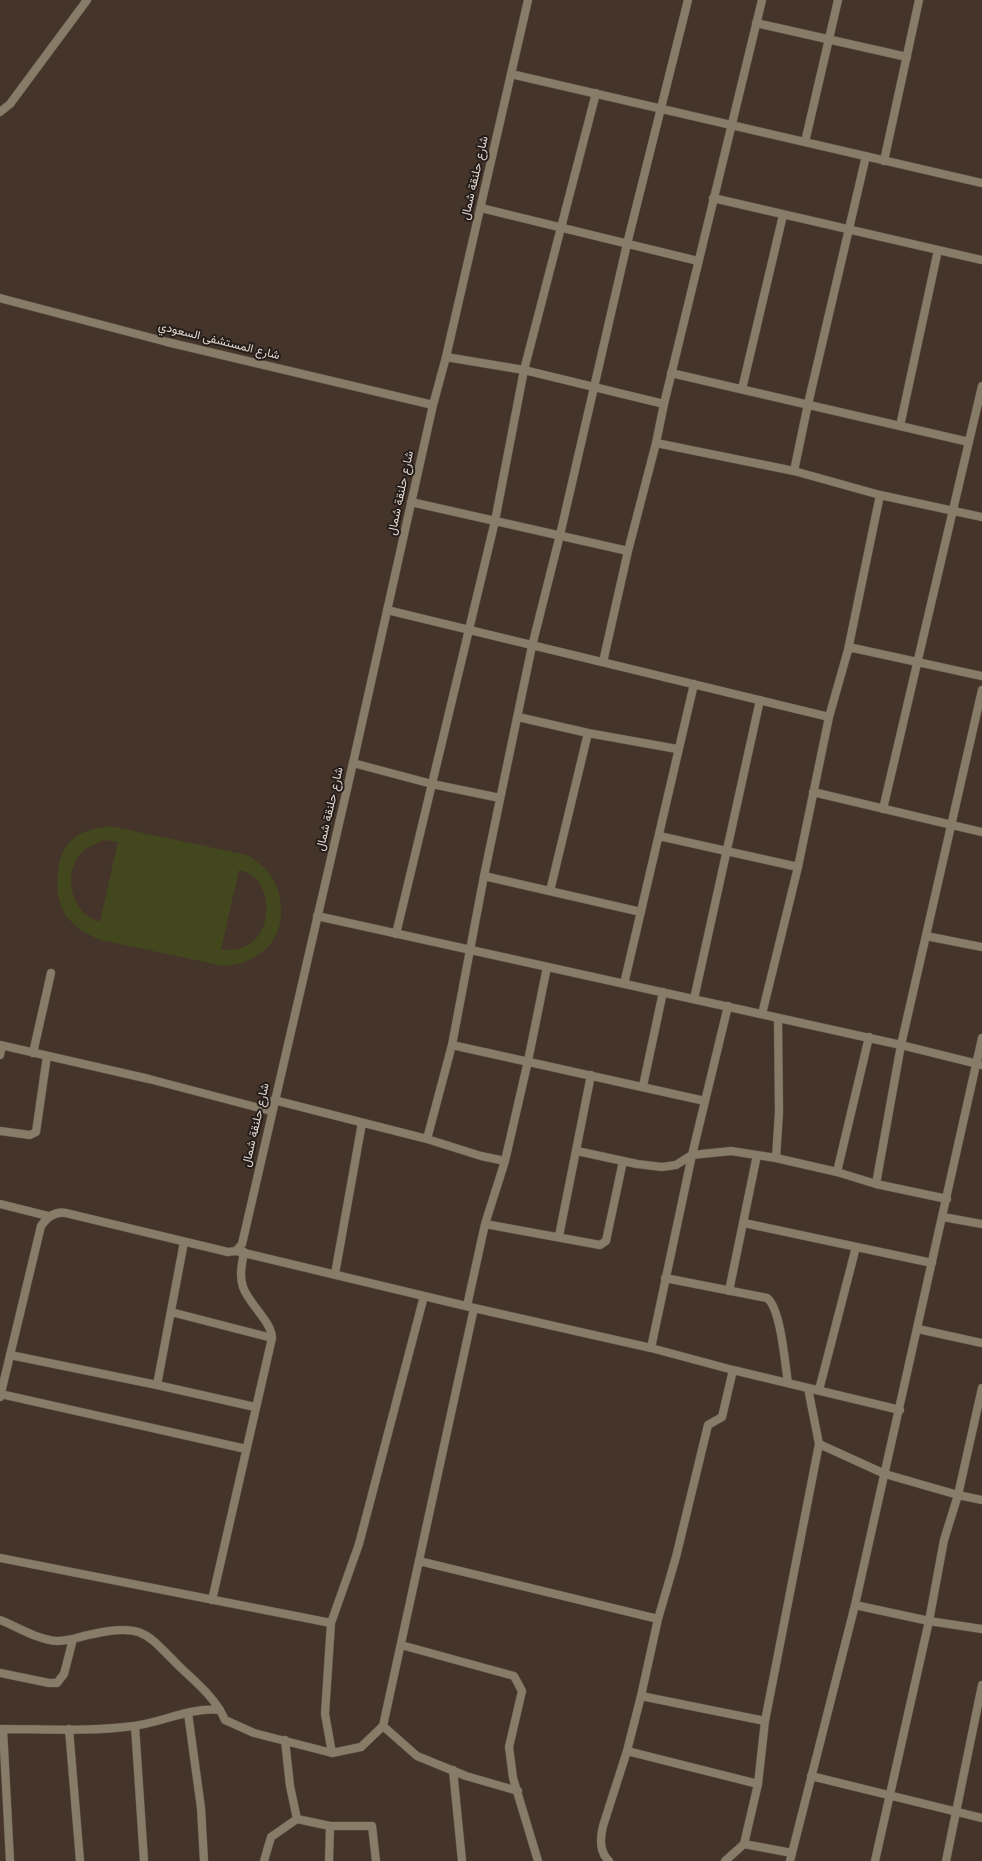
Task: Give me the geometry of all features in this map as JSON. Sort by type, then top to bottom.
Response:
[{"type":"street","points":[[0,112],[10,104],[87,0]]},
{"type":"street","name":"شارع حلنقة شمال","points":[[272,1338],[271,1330],[248,1297],[243,1286],[240,1274],[240,1252],[271,1111],[303,982],[353,764],[433,405],[446,357],[528,0]]},
{"type":"street","points":[[427,1139],[452,1045],[484,876],[532,646],[688,0]]},
{"type":"street","points":[[603,662],[628,551],[656,443],[671,373],[762,0]]},
{"type":"street","points":[[805,142],[838,0]]},
{"type":"street","points":[[884,161],[919,0]]},
{"type":"street","points":[[756,23],[907,57]]},
{"type":"street","points":[[511,74],[982,183]]},
{"type":"street","points":[[396,934],[495,521],[524,370],[596,93]]},
{"type":"street","points":[[794,471],[808,404],[866,156]]},
{"type":"street","points":[[714,198],[982,260]]},
{"type":"street","points":[[480,208],[698,261]]},
{"type":"street","points":[[742,389],[783,215]]},
{"type":"street","points":[[900,426],[938,250]]},
{"type":"street","name":"شارع المستشفى السعودي","points":[[0,298],[167,342],[433,405]]},
{"type":"street","points":[[446,357],[524,370],[664,404]]},
{"type":"street","points":[[671,373],[969,442]]},
{"type":"street","points":[[883,809],[982,386]]},
{"type":"street","points":[[656,443],[794,471],[880,495],[982,517]]},
{"type":"street","points":[[762,1014],[798,867],[829,717],[848,650],[880,495]]},
{"type":"street","points":[[411,502],[628,551]]},
{"type":"street","points":[[387,610],[468,631],[829,717]]},
{"type":"street","points":[[848,650],[858,648],[917,663],[982,676]]},
{"type":"street","points":[[624,984],[694,684]]},
{"type":"street","points":[[876,1184],[902,1045],[982,690]]},
{"type":"street","points":[[694,999],[760,700]]},
{"type":"street","points":[[518,717],[678,749]]},
{"type":"street","points":[[550,891],[588,732]]},
{"type":"street","points":[[353,764],[432,784],[500,798]]},
{"type":"street","points":[[813,792],[982,832]]},
{"type":"street","points":[[659,836],[798,867]]},
{"type":"street","points":[[484,876],[641,912]]},
{"type":"street","points":[[317,916],[470,951],[869,1037],[979,1065]]},
{"type":"street","points":[[926,936],[982,946]]},
{"type":"street","points":[[0,1620],[43,1638],[57,1641],[114,1629],[131,1629],[148,1636],[202,1688],[220,1710],[225,1720],[254,1733],[332,1753],[361,1747],[383,1726],[419,1561],[471,1307],[485,1224],[505,1161],[528,1061],[547,967]]},
{"type":"street","points":[[33,1053],[51,973]]},
{"type":"street","points":[[643,1086],[663,992]]},
{"type":"street","points":[[651,1348],[692,1155],[728,1006]]},
{"type":"street","points":[[776,1158],[779,1112],[778,1018]]},
{"type":"street","points":[[837,1172],[869,1037]]},
{"type":"street","points":[[744,1844],[791,1857],[855,1605],[900,1410],[946,1199],[979,1065],[982,1038]]},
{"type":"street","points":[[452,1045],[643,1086],[705,1101]]},
{"type":"street","points":[[0,1055],[1,1046],[149,1079],[271,1111]]},
{"type":"street","points":[[0,1131],[30,1135],[36,1132],[47,1056]]},
{"type":"street","points":[[559,1236],[592,1075]]},
{"type":"street","points":[[274,1100],[427,1139],[481,1156],[505,1161]]},
{"type":"street","points":[[334,1274],[362,1123]]},
{"type":"street","points":[[577,1151],[662,1167],[676,1165],[692,1155],[731,1150],[776,1158],[837,1172],[876,1184],[946,1199]]},
{"type":"street","points":[[729,1291],[757,1155]]},
{"type":"street","points":[[485,1224],[559,1236],[600,1245],[606,1241],[624,1161]]},
{"type":"street","points":[[0,1204],[48,1216],[61,1212],[228,1252],[240,1252],[651,1348],[733,1370],[900,1410]]},
{"type":"street","points":[[48,1216],[41,1226],[0,1396],[246,1449]]},
{"type":"street","points":[[943,1217],[982,1224]]},
{"type":"street","points":[[744,1223],[932,1263]]},
{"type":"street","points":[[157,1385],[184,1242]]},
{"type":"street","points":[[819,1390],[856,1247]]},
{"type":"street","points":[[665,1278],[767,1298],[772,1302],[777,1315],[788,1383]]},
{"type":"street","points":[[332,1753],[325,1714],[331,1623],[359,1544],[424,1296]]},
{"type":"street","points":[[171,1312],[272,1338],[212,1600]]},
{"type":"street","points":[[918,1328],[982,1343]]},
{"type":"street","points":[[10,1356],[157,1385],[255,1407]]},
{"type":"street","points":[[609,1861],[602,1850],[600,1838],[641,1696],[658,1619],[676,1557],[708,1425],[722,1417],[733,1370]]},
{"type":"street","points":[[725,1861],[744,1844],[758,1784],[765,1721],[819,1444],[808,1388]]},
{"type":"street","points":[[875,1861],[929,1622],[944,1540],[958,1495],[982,1388]]},
{"type":"street","points":[[819,1444],[885,1474],[958,1495],[982,1500]]},
{"type":"street","points":[[0,1558],[331,1623]]},
{"type":"street","points":[[419,1561],[658,1619]]},
{"type":"street","points":[[855,1605],[929,1622],[982,1629]]},
{"type":"street","points":[[0,1673],[49,1683],[57,1683],[64,1674],[72,1639]]},
{"type":"street","points":[[401,1646],[514,1676],[522,1691],[509,1747],[510,1764],[538,1861]]},
{"type":"street","points":[[946,1861],[982,1685]]},
{"type":"street","points":[[641,1696],[765,1721]]},
{"type":"street","points":[[10,1861],[2,1729],[70,1729],[135,1726],[198,1710],[220,1710]]},
{"type":"street","points":[[188,1713],[201,1808],[204,1861]]},
{"type":"street","points":[[135,1726],[144,1861]]},
{"type":"street","points":[[383,1726],[417,1756],[466,1776],[518,1791]]},
{"type":"street","points":[[70,1729],[80,1861]]},
{"type":"street","points":[[285,1740],[290,1786],[297,1819]]},
{"type":"street","points":[[626,1752],[758,1784]]},
{"type":"street","points":[[453,1770],[462,1861]]},
{"type":"street","points":[[811,1776],[982,1818]]},
{"type":"street","points":[[264,1861],[271,1837],[297,1819],[330,1826],[372,1826],[376,1861]]},
{"type":"street","points":[[329,1861],[330,1826]]},
{"type":"green space","points":[[110,826],[247,855],[253,859],[268,872],[273,879],[280,897],[281,916],[272,942],[263,952],[240,964],[224,966],[101,940],[80,929],[66,915],[58,896],[58,872],[62,854],[70,842],[81,833]],"holes":[[[104,840],[118,842],[100,922],[86,915],[76,902],[73,895],[71,879],[74,864],[80,854]],[[239,870],[253,876],[264,892],[266,902],[264,923],[260,933],[246,946],[231,950],[221,950]]]}]
